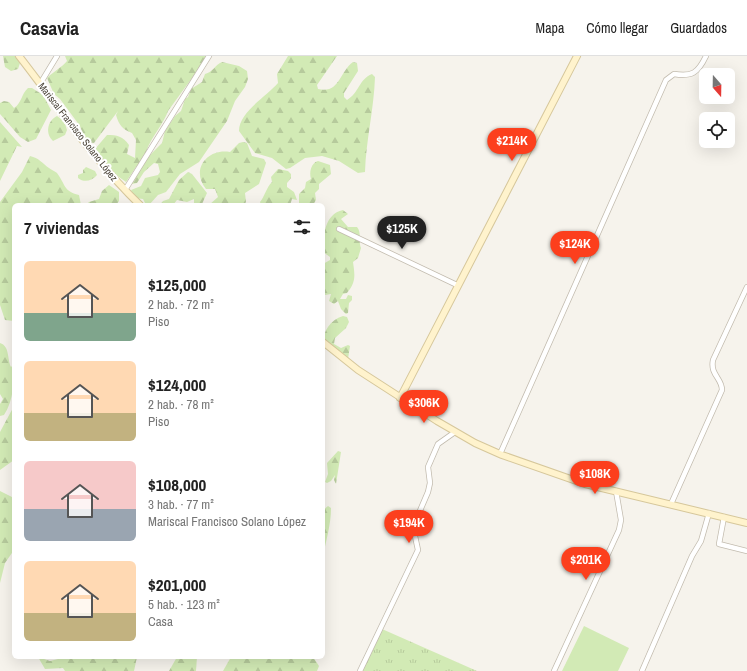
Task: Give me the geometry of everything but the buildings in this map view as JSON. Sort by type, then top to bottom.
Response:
[{"type":"street","name":"Mariscal Francisco Solano López","points":[[19,56],[92,151],[138,203]]},
{"type":"street","points":[[40,84],[57,56]]},
{"type":"street","points":[[125,190],[209,56]]},
{"type":"street","points":[[400,398],[457,285],[577,56]]},
{"type":"street","points":[[500,454],[666,80],[674,74],[684,76],[692,74],[698,69],[706,56]]},
{"type":"street","points":[[339,229],[457,285]]},
{"type":"street","points":[[671,504],[722,390],[722,386],[713,372],[713,360],[747,287]]},
{"type":"street","points":[[325,344],[358,370],[400,398],[455,432],[500,454],[585,484],[747,522]]},
{"type":"street","points":[[360,671],[418,550],[413,527],[428,492],[430,483],[428,467],[438,444],[455,432]]},
{"type":"street","points":[[554,671],[619,530],[621,520],[616,491]]},
{"type":"street","points":[[642,671],[692,556],[701,541],[709,513]]},
{"type":"street","points":[[724,517],[719,544],[747,550]]},
{"type":"green space","points":[[3,56],[15,56],[20,63],[18,69],[11,71],[5,67]]},
{"type":"green space","points":[[65,56],[208,56],[168,111],[151,141],[145,154],[144,161],[162,143],[165,131],[175,116],[181,111],[185,99],[188,97],[191,89],[202,82],[205,74],[210,72],[222,62],[239,66],[247,71],[248,79],[245,87],[235,101],[227,121],[199,162],[180,174],[166,192],[158,195],[151,203],[145,203],[143,199],[135,198],[131,190],[141,186],[145,178],[158,175],[160,172],[158,164],[154,163],[144,172],[137,183],[132,184],[132,179],[142,162],[136,167],[126,182],[112,172],[104,172],[95,149],[107,135],[117,136],[127,142],[129,145],[127,154],[135,158],[136,140],[132,133],[123,128],[120,124],[116,115],[118,111],[94,143],[86,142],[80,126],[60,99],[54,94],[47,78],[67,61]]},
{"type":"green space","points":[[288,56],[337,56],[317,85],[318,89],[325,90],[335,85],[348,66],[353,62],[357,63],[358,71],[344,93],[344,97],[347,100],[354,94],[364,79],[372,74],[375,77],[365,172],[358,173],[339,161],[322,156],[305,158],[286,169],[272,158],[255,153],[239,131],[240,124],[248,111],[278,83],[277,74]]},
{"type":"green space","points":[[28,88],[32,88],[43,95],[51,110],[36,139],[28,142],[20,137],[0,114],[0,103],[4,101],[9,102],[14,108],[19,104]]},
{"type":"green space","points":[[57,116],[64,121],[67,130],[65,135],[53,141],[50,138],[48,128],[51,121]]},
{"type":"green space","points":[[0,122],[22,147],[17,146],[0,181]]},
{"type":"green space","points":[[239,143],[247,143],[252,156],[264,159],[266,163],[259,184],[245,193],[245,203],[211,203],[218,197],[215,189],[206,189],[202,182],[200,174],[201,167],[209,157],[215,153],[230,152]]},
{"type":"green space","points":[[30,156],[38,159],[57,173],[65,187],[70,192],[79,195],[81,203],[12,203],[12,321],[5,320],[0,305],[0,202],[22,172]]},
{"type":"green space","points":[[318,161],[330,165],[331,174],[319,184],[319,189],[315,193],[316,200],[314,203],[299,203],[299,194],[305,188],[306,182],[311,179],[311,168]]},
{"type":"green space","points":[[86,167],[95,171],[97,175],[90,180],[80,180],[78,175],[83,173],[83,170]]},
{"type":"green space","points":[[278,169],[288,171],[291,174],[291,178],[287,183],[287,187],[294,192],[297,200],[292,199],[291,203],[260,203],[272,182],[271,177]]},
{"type":"green space","points":[[188,172],[192,174],[207,193],[202,203],[194,203],[194,199],[187,202],[177,200],[175,203],[162,203],[169,199],[179,180]]},
{"type":"green space","points":[[109,185],[119,192],[119,201],[118,203],[88,203],[99,199],[102,191]]},
{"type":"green space","points":[[343,210],[348,214],[341,219],[348,227],[357,227],[360,234],[361,248],[358,258],[353,262],[353,282],[347,293],[343,294],[340,299],[346,299],[348,295],[352,296],[352,300],[349,303],[348,313],[346,314],[341,309],[338,301],[334,304],[329,301],[331,294],[325,295],[325,263],[330,260],[330,257],[325,253],[325,230],[328,221],[337,212]]},
{"type":"green space","points":[[343,316],[347,317],[349,322],[346,328],[335,338],[334,344],[341,348],[348,345],[350,346],[348,359],[325,345],[326,330],[334,320]]},
{"type":"green space","points":[[0,343],[7,350],[11,367],[12,366],[12,397],[4,415],[0,416],[0,404],[3,399],[0,394]]},
{"type":"green space","points":[[12,410],[12,461],[0,470],[0,432]]},
{"type":"green space","points":[[338,451],[341,452],[336,484],[334,480],[335,475],[331,481],[327,483],[325,482],[328,474],[327,463]]},
{"type":"green space","points":[[0,491],[12,497],[12,553],[5,563],[0,583]]},
{"type":"green space","points":[[328,506],[331,508],[325,547],[325,508]]},
{"type":"green space","points":[[584,626],[629,648],[618,671],[562,671]]},
{"type":"green space","points":[[382,629],[477,671],[362,671]]},
{"type":"green space","points":[[39,659],[50,661],[58,659],[137,659],[134,671],[65,671],[63,668],[45,669]]},
{"type":"green space","points":[[176,659],[197,659],[196,671],[169,671]]},
{"type":"green space","points":[[230,659],[314,659],[319,666],[317,671],[223,671]]}]
